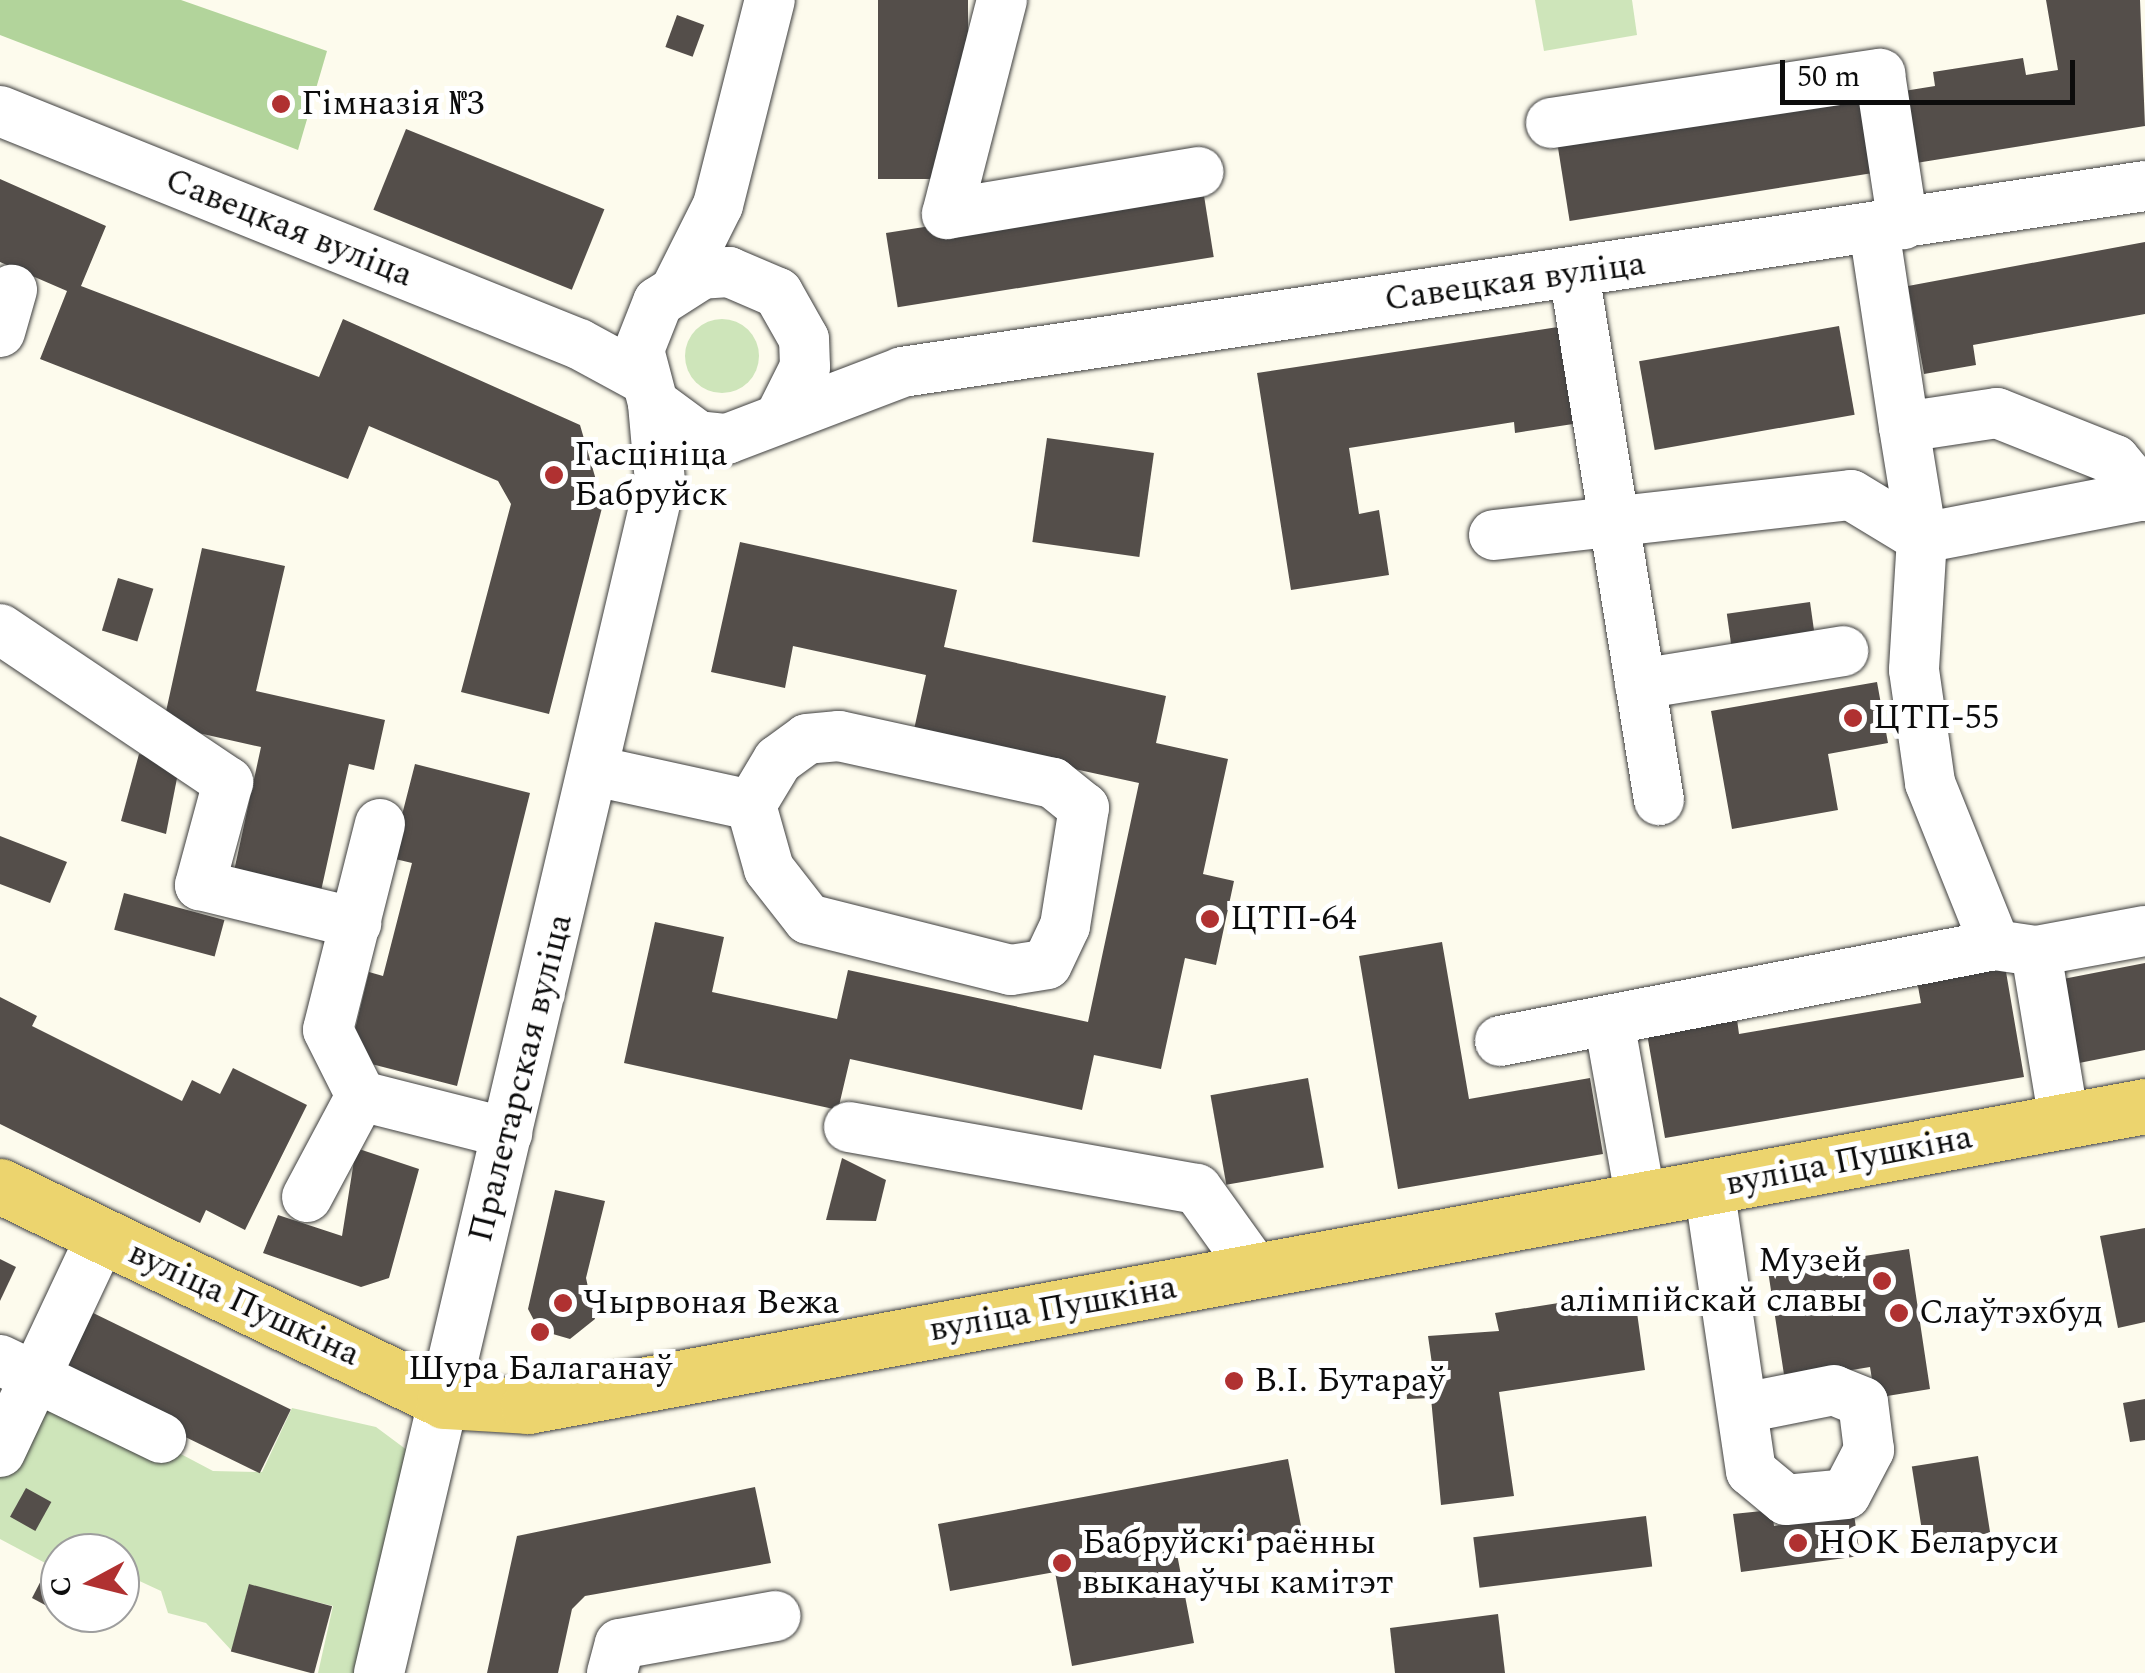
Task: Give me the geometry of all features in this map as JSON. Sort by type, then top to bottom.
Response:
[{"type":"main road","name":"вуліца Пушкіна","points":[[0,1186],[444,1400],[528,1406],[2145,1106]]},
{"type":"street","points":[[727,439],[698,436],[647,390],[639,350],[718,205],[770,0]]},
{"type":"street","points":[[1002,0],[948,214],[1199,172]]},
{"type":"street","points":[[1551,123],[1880,74],[1904,426],[1922,538],[1914,670],[1930,783],[2016,948],[2064,1121]]},
{"type":"street","name":"Савецкая вуліца","points":[[0,111],[579,344],[647,390]]},
{"type":"street","name":"Савецкая вуліца","points":[[780,417],[886,375],[2145,186]]},
{"type":"street","points":[[660,482],[727,439],[780,417],[805,366],[795,314],[756,278],[718,205]]},
{"type":"street","points":[[579,344],[612,336],[668,293],[702,274],[756,278]]},
{"type":"street","points":[[1574,274],[1610,517],[1659,800]]},
{"type":"street","name":"Савецкая вуліца","points":[[795,314],[840,358],[886,375]]},
{"type":"street","name":"Пралетарская вуліца","points":[[379,1673],[595,771],[660,482],[647,390]]},
{"type":"street","points":[[1494,535],[1610,517],[1851,494],[1922,538],[2145,496],[2115,460],[1998,413],[1904,426]]},
{"type":"street","points":[[0,629],[228,782],[200,885],[356,923]]},
{"type":"street","points":[[1640,684],[1843,651]]},
{"type":"street","points":[[839,736],[1053,783],[1084,808],[1065,926],[1047,964],[1011,970],[808,919],[768,869],[752,804],[778,760],[807,740],[839,736]]},
{"type":"street","points":[[595,771],[752,804]]},
{"type":"street","points":[[380,824],[328,1030],[361,1096],[507,1133]]},
{"type":"street","points":[[1500,1041],[2016,948],[2145,932]]},
{"type":"street","points":[[1609,1021],[1640,1200]]},
{"type":"street","points":[[307,1197],[361,1096]]},
{"type":"street","points":[[849,1127],[1197,1189],[1256,1271]]},
{"type":"street","points":[[1709,1187],[1744,1408]]},
{"type":"street","points":[[0,1452],[18,1368],[101,1237]]},
{"type":"street","points":[[18,1368],[161,1438]]},
{"type":"street","points":[[612,1673],[620,1644],[775,1616]]},
{"type":"green space","name":"Гімназія №3","points":[[0,0],[181,0],[327,51],[298,150],[0,35]]},
{"type":"green space","points":[[1535,0],[1632,0],[1637,35],[1544,51]]},
{"type":"green space","points":[[722,319],[748,330],[759,356],[748,382],[722,393],[696,382],[685,356],[696,330]]},
{"type":"green space","points":[[35,1377],[213,1471],[262,1472],[292,1408],[376,1427],[427,1465],[378,1673],[318,1673],[333,1606],[249,1585],[232,1651],[206,1623],[168,1613],[161,1591],[140,1581],[140,1533],[40,1533],[40,1560],[0,1539],[0,1452]]},
{"type":"building","points":[[878,0],[968,0],[968,179],[878,179]]},
{"type":"building","points":[[2046,0],[2140,0],[2145,126],[1916,163],[1904,91],[1935,86],[1933,72],[2023,58],[2026,75],[2058,70]]},
{"type":"building","points":[[677,15],[704,25],[693,57],[665,47]]},
{"type":"building","points":[[1873,91],[1886,171],[1570,221],[1557,141]]},
{"type":"building","points":[[406,129],[604,209],[572,290],[373,210]]},
{"type":"building","points":[[0,179],[106,226],[81,286],[319,377],[343,319],[580,425],[603,504],[549,714],[461,692],[511,504],[498,481],[369,426],[348,479],[40,359],[67,291],[0,262]]},
{"type":"building","points":[[1202,183],[1214,257],[898,307],[886,233]]},
{"type":"building","points":[[2145,242],[2145,314],[1973,345],[1976,365],[1924,374],[1908,286]]},
{"type":"building","points":[[1839,326],[1855,415],[1655,450],[1639,361]]},
{"type":"building","points":[[1558,327],[1573,424],[1515,433],[1514,422],[1349,448],[1359,514],[1379,510],[1389,575],[1291,590],[1257,373]]},
{"type":"building","points":[[1047,438],[1154,453],[1139,557],[1032,542]]},
{"type":"building","points":[[740,542],[957,590],[944,647],[1166,696],[1156,743],[1228,759],[1203,874],[1234,881],[1216,965],[1185,958],[1161,1069],[1094,1055],[1082,1110],[850,1059],[838,1110],[624,1063],[655,922],[724,937],[712,992],[837,1019],[848,970],[1088,1022],[1139,783],[913,734],[926,675],[793,646],[785,688],[711,672]]},
{"type":"building","points":[[202,548],[285,566],[256,691],[385,720],[374,770],[349,764],[321,891],[234,871],[261,747],[163,725]]},
{"type":"building","points":[[118,578],[153,589],[137,641],[102,631]]},
{"type":"building","points":[[1810,602],[1816,643],[1733,654],[1727,614]]},
{"type":"building","points":[[1877,682],[1888,743],[1828,754],[1838,810],[1732,829],[1711,711]]},
{"type":"building","points":[[139,754],[180,763],[166,834],[121,821]]},
{"type":"building","points":[[415,764],[530,793],[457,1086],[348,1058],[369,972],[383,976],[412,863],[391,858]]},
{"type":"building","points":[[0,836],[67,862],[50,903],[0,884]]},
{"type":"building","points":[[124,893],[224,920],[215,957],[114,930]]},
{"type":"building","points":[[1442,942],[1469,1099],[1590,1078],[1603,1154],[1398,1189],[1359,956]]},
{"type":"building","points":[[2145,963],[2145,1050],[2079,1063],[2063,979]]},
{"type":"building","points":[[2005,966],[2024,1077],[1665,1138],[1646,1028],[1736,1012],[1739,1034],[1921,1003],[1917,981]]},
{"type":"building","points":[[0,997],[37,1016],[32,1026],[182,1101],[192,1080],[220,1094],[233,1068],[307,1105],[245,1230],[206,1210],[200,1223],[0,1124]]},
{"type":"building","points":[[1308,1078],[1324,1168],[1226,1185],[1211,1095]]},
{"type":"building","points":[[356,1148],[419,1169],[389,1278],[361,1287],[263,1253],[278,1215],[342,1236]]},
{"type":"building","points":[[842,1158],[886,1180],[876,1221],[826,1220]]},
{"type":"building","points":[[555,1190],[605,1201],[586,1278],[595,1319],[570,1339],[539,1330],[528,1309]]},
{"type":"building","points":[[2145,1228],[2145,1322],[2118,1328],[2100,1236]]},
{"type":"building","points":[[1909,1249],[1930,1389],[1875,1398],[1870,1367],[1785,1381],[1768,1271]]},
{"type":"building","points":[[0,1259],[16,1267],[0,1301]]},
{"type":"building","points":[[1634,1291],[1645,1370],[1499,1392],[1514,1496],[1441,1505],[1431,1398],[1407,1399],[1406,1374],[1433,1371],[1428,1336],[1499,1331],[1495,1313]]},
{"type":"building","points":[[85,1309],[291,1409],[260,1473],[54,1373]]},
{"type":"building","points":[[2145,1399],[2145,1440],[2130,1442],[2123,1403]]},
{"type":"building","points":[[1978,1456],[1990,1533],[1924,1544],[1912,1466]]},
{"type":"building","name":"Бабруйскі раённы выканаўчы камітэт","points":[[1288,1459],[1302,1531],[1177,1554],[1194,1643],[1072,1666],[1055,1572],[950,1591],[938,1524]]},
{"type":"building","points":[[755,1487],[771,1563],[585,1596],[572,1609],[558,1673],[487,1673],[517,1536]]},
{"type":"building","points":[[26,1488],[51,1502],[35,1531],[10,1517]]},
{"type":"building","name":"НОК Беларуси","points":[[1772,1510],[1774,1526],[1854,1514],[1860,1556],[1741,1572],[1733,1514]]},
{"type":"building","points":[[1646,1516],[1652,1567],[1480,1588],[1473,1537]]},
{"type":"building","points":[[40,1582],[40,1602],[32,1598]]},
{"type":"building","points":[[249,1584],[332,1606],[314,1673],[231,1652]]},
{"type":"building","points":[[1498,1614],[1505,1673],[1395,1673],[1390,1628]]},
{"type":"place","name":"Гімназія №3","points":[[281,104]]},
{"type":"place","name":"Гасцініца Бабруйск","points":[[554,475]]},
{"type":"place","name":"ЦТП-55","points":[[1853,718]]},
{"type":"place","name":"ЦТП-64","points":[[1210,919]]},
{"type":"place","name":"Музей алімпійскай славы","points":[[1882,1281]]},
{"type":"place","name":"Чырвоная Вежа","points":[[563,1303]]},
{"type":"place","name":"Слаўтэхбуд","points":[[1899,1313]]},
{"type":"place","name":"Шура Балаганаў","points":[[540,1332]]},
{"type":"place","name":"В.І. Бутараў","points":[[1234,1381]]},
{"type":"place","name":"НОК Беларуси","points":[[1798,1543]]},
{"type":"place","name":"Бабруйскі раённы выканаўчы камітэт","points":[[1062,1563]]}]
